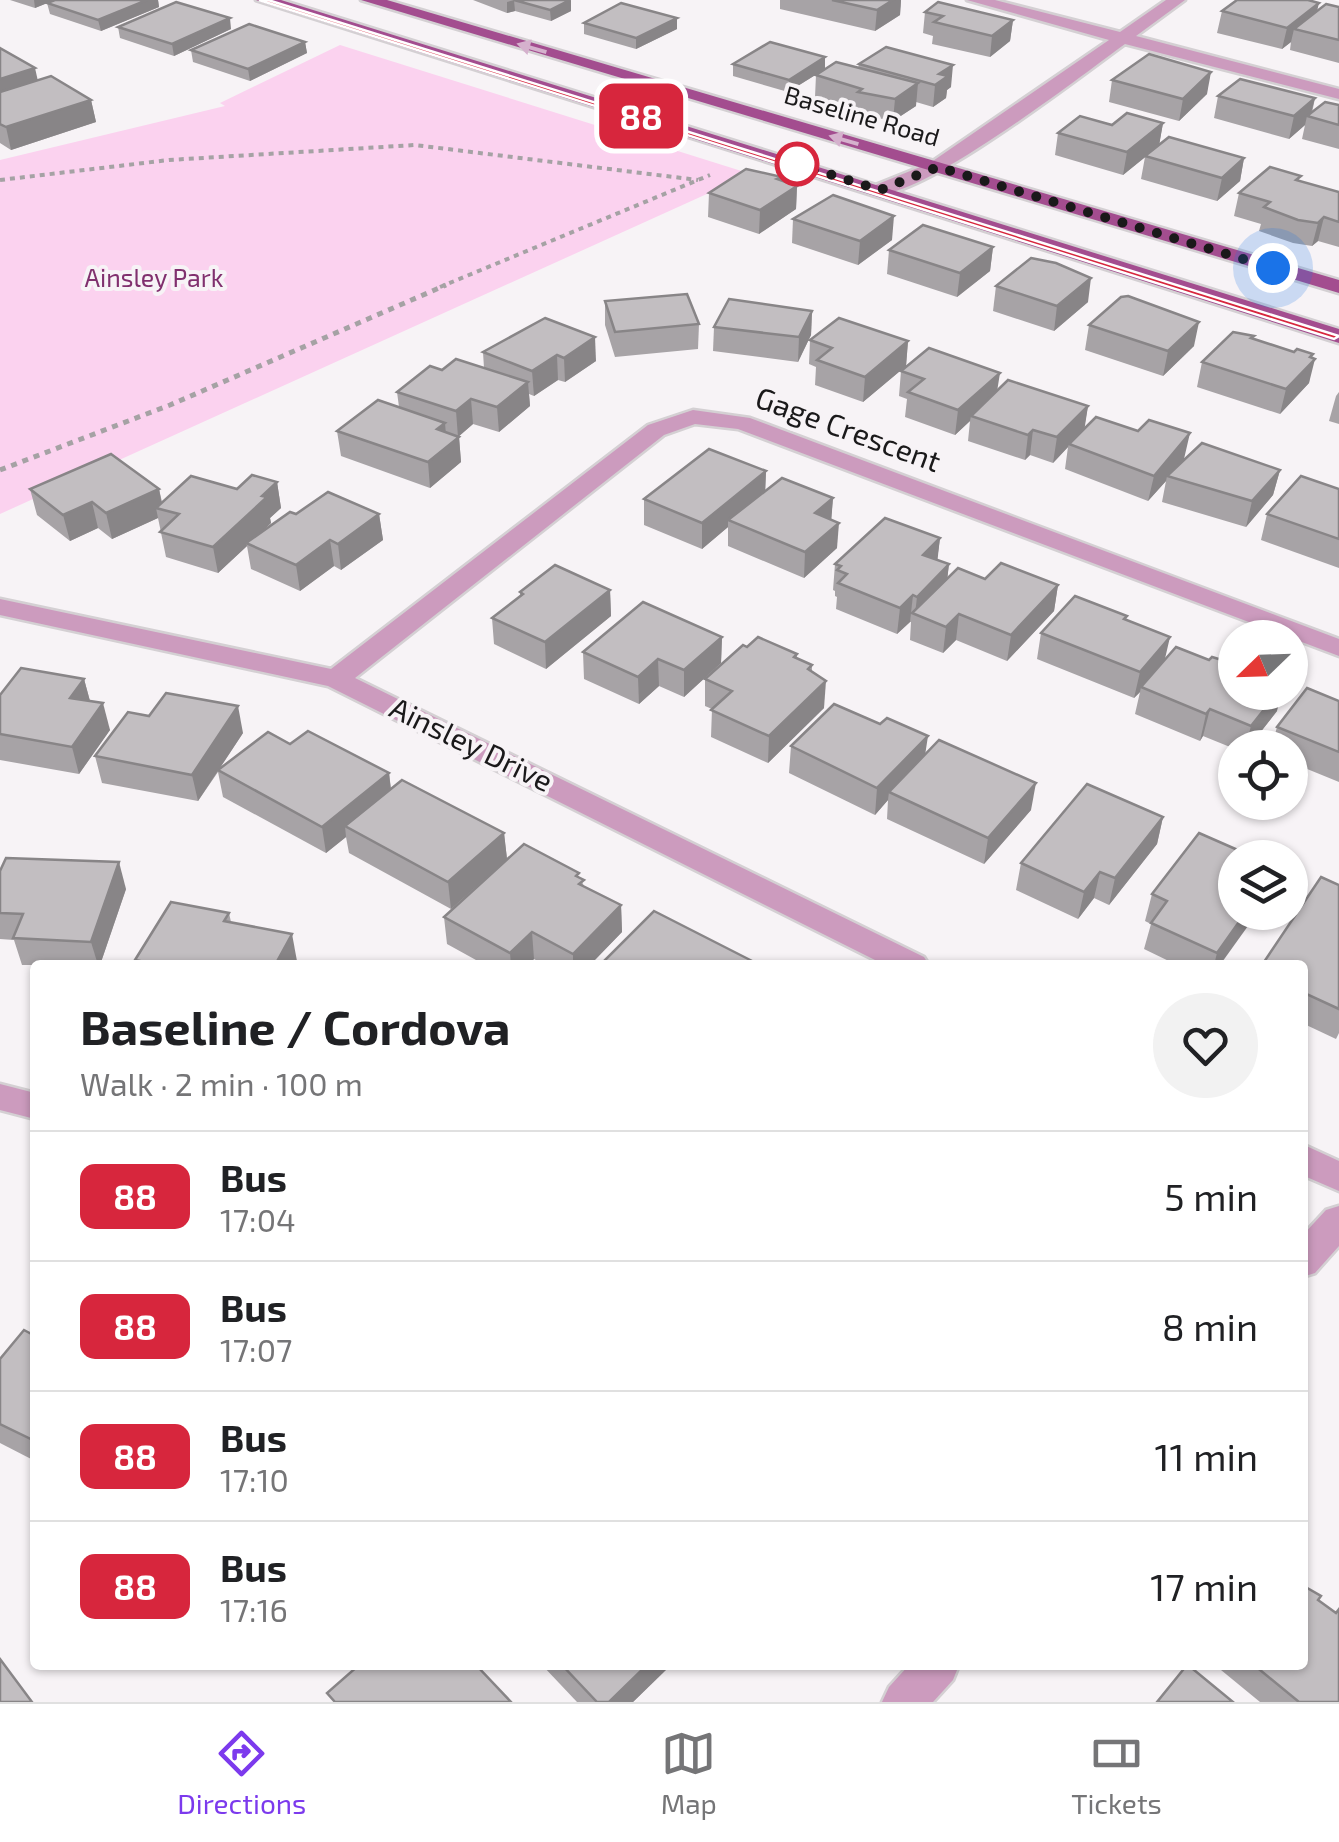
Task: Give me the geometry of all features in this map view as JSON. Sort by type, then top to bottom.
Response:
[{"type":"main road","points":[[264,0],[1339,336]]},
{"type":"main road","name":"Baseline Road","points":[[368,0],[1339,288]]},
{"type":"street","points":[[975,0],[1339,94]]},
{"type":"street","points":[[880,190],[938,167],[1178,0]]},
{"type":"street","name":"Gage Crescent","points":[[336,679],[656,430],[694,417],[742,423],[1339,648]]},
{"type":"street","name":"Ainsley Drive","points":[[0,607],[336,679],[903,960]]},
{"type":"street","points":[[0,1097],[30,1105]]},
{"type":"street","points":[[1308,1161],[1339,1177]]},
{"type":"street","points":[[1308,1255],[1339,1221]]},
{"type":"street","points":[[904,1702],[933,1670]]},
{"type":"path","points":[[0,180],[168,160],[415,146],[700,180]]},
{"type":"path","points":[[0,470],[170,405],[534,246],[716,172]]},
{"type":"green space","name":"Ainsley Park","points":[[340,45],[751,174],[0,514],[0,160],[225,106],[220,103]]},
{"type":"building","points":[[147,0],[98,20],[47,3]]},
{"type":"building","points":[[514,0],[570,0],[550,10]]},
{"type":"building","points":[[832,0],[893,0],[877,10]]},
{"type":"building","points":[[1237,0],[1319,3],[1287,28],[1222,11]]},
{"type":"building","points":[[176,2],[230,18],[172,44],[118,27]]},
{"type":"building","points":[[938,2],[1013,20],[992,36],[934,22],[943,16],[925,12]]},
{"type":"building","points":[[621,3],[677,18],[636,38],[584,23]]},
{"type":"building","points":[[1326,4],[1339,7],[1339,40],[1294,29]]},
{"type":"building","points":[[249,24],[305,42],[248,69],[191,50]]},
{"type":"building","points":[[770,42],[825,57],[789,80],[733,64]]},
{"type":"building","points":[[886,47],[953,65],[939,74],[948,76],[935,85],[859,64]]},
{"type":"building","points":[[0,48],[35,68],[0,79]]},
{"type":"building","points":[[1149,54],[1211,72],[1183,99],[1112,80]]},
{"type":"building","points":[[836,62],[918,83],[895,99],[858,92],[862,89],[816,75]]},
{"type":"building","points":[[51,76],[91,100],[6,127],[0,124],[0,92]]},
{"type":"building","points":[[1240,79],[1315,98],[1294,116],[1218,96]]},
{"type":"building","points":[[1325,102],[1339,105],[1339,125],[1307,116]]},
{"type":"building","points":[[1127,113],[1163,123],[1127,152],[1058,133],[1080,116],[1112,125]]},
{"type":"building","points":[[1169,137],[1244,158],[1222,178],[1145,156]]},
{"type":"building","points":[[1270,167],[1301,176],[1296,180],[1339,192],[1339,222],[1324,217],[1318,223],[1298,220],[1264,207],[1270,202],[1239,193]]},
{"type":"building","points":[[746,169],[782,177],[777,179],[797,186],[760,210],[709,193]]},
{"type":"building","points":[[833,195],[894,216],[860,241],[793,219]]},
{"type":"building","points":[[923,225],[993,247],[960,273],[889,250]]},
{"type":"building","points":[[1031,258],[1056,263],[1091,278],[1057,306],[996,286]]},
{"type":"building","points":[[687,294],[699,324],[615,332],[605,301]]},
{"type":"building","points":[[1128,296],[1199,322],[1168,351],[1089,325],[1121,297]]},
{"type":"building","points":[[729,299],[812,311],[799,337],[714,327]]},
{"type":"building","points":[[545,318],[595,337],[564,358],[557,355],[532,371],[483,352]]},
{"type":"building","points":[[839,318],[908,341],[865,377],[817,360],[832,348],[810,340]]},
{"type":"building","points":[[1233,332],[1294,352],[1297,349],[1313,354],[1310,357],[1315,359],[1286,389],[1202,362]]},
{"type":"building","points":[[929,348],[1000,373],[958,410],[908,392],[924,379],[901,371]]},
{"type":"building","points":[[456,359],[528,382],[497,407],[471,399],[456,411],[397,392],[430,366],[442,370]]},
{"type":"building","points":[[1008,380],[1088,406],[1057,437],[1033,430],[1028,435],[971,416]]},
{"type":"building","points":[[378,400],[445,423],[437,429],[459,437],[428,462],[337,431]]},
{"type":"building","points":[[1096,417],[1138,431],[1149,420],[1190,433],[1154,476],[1069,444]]},
{"type":"building","points":[[1202,443],[1280,470],[1252,501],[1167,476]]},
{"type":"building","points":[[709,449],[766,471],[702,523],[644,499]]},
{"type":"building","points":[[111,454],[159,489],[106,513],[92,502],[63,515],[30,489]]},
{"type":"building","points":[[252,475],[277,482],[262,496],[267,497],[213,547],[160,532],[179,514],[156,508],[191,476],[237,489]]},
{"type":"building","points":[[1301,476],[1339,489],[1339,539],[1267,514]]},
{"type":"building","points":[[782,478],[833,498],[815,513],[839,523],[805,552],[728,520]]},
{"type":"building","points":[[328,492],[379,514],[338,544],[330,540],[296,565],[246,543],[290,512],[296,514]]},
{"type":"building","points":[[885,518],[940,538],[923,555],[949,564],[917,597],[913,595],[900,608],[838,583],[847,574],[837,570],[841,566],[835,564]]},
{"type":"building","points":[[1001,563],[1058,585],[1011,635],[959,614],[946,627],[912,613],[958,568],[985,579]]},
{"type":"building","points":[[555,565],[610,590],[545,642],[492,618],[523,594],[520,592]]},
{"type":"building","points":[[1075,596],[1170,637],[1140,672],[1041,633]]},
{"type":"building","points":[[643,602],[722,637],[684,670],[658,659],[638,677],[583,652]]},
{"type":"building","points":[[758,637],[797,654],[794,657],[812,665],[808,669],[826,681],[769,736],[711,710],[732,691],[705,679],[743,645],[747,647]]},
{"type":"building","points":[[1176,647],[1209,660],[1218,659],[1218,710],[1264,710],[1251,726],[1210,709],[1206,714],[1141,687]]},
{"type":"building","points":[[21,668],[84,679],[70,698],[103,703],[72,747],[0,734],[0,695]]},
{"type":"building","points":[[1308,688],[1339,701],[1339,752],[1308,740],[1308,730],[1277,727],[1290,710],[1308,710]]},
{"type":"building","points":[[166,693],[238,706],[192,775],[95,756],[128,712],[149,716]]},
{"type":"building","points":[[834,704],[880,724],[887,718],[928,736],[877,788],[791,746]]},
{"type":"building","points":[[308,731],[389,773],[322,827],[218,770],[268,732],[290,744]]},
{"type":"building","points":[[939,740],[1036,783],[988,838],[889,792]]},
{"type":"building","points":[[402,780],[504,833],[448,882],[345,826]]},
{"type":"building","points":[[1087,784],[1163,817],[1115,878],[1100,872],[1084,892],[1021,863]]},
{"type":"building","points":[[1199,833],[1218,841],[1218,930],[1233,930],[1217,953],[1151,923],[1167,901],[1152,894]]},
{"type":"building","points":[[524,844],[579,873],[576,876],[584,880],[579,884],[621,905],[573,954],[532,932],[510,953],[444,917]]},
{"type":"building","points":[[6,858],[119,862],[91,942],[13,938],[23,914],[0,913],[0,871]]},
{"type":"building","points":[[1321,877],[1339,885],[1339,1009],[1308,995],[1308,960],[1265,960],[1285,930],[1308,930],[1308,896]]},
{"type":"building","points":[[171,902],[229,913],[224,921],[292,934],[278,960],[135,960]]},
{"type":"building","points":[[654,911],[750,960],[605,960]]},
{"type":"building","points":[[24,1330],[30,1333],[30,1439],[0,1424],[0,1359]]},
{"type":"building","points":[[1308,1588],[1336,1613],[1339,1609],[1339,1702],[1299,1702],[1260,1670],[1308,1670]]},
{"type":"building","points":[[0,1659],[32,1702],[0,1702]]},
{"type":"building","points":[[353,1670],[481,1670],[511,1702],[335,1702],[327,1693]]},
{"type":"building","points":[[567,1670],[642,1670],[609,1702],[597,1702]]},
{"type":"building","points":[[1183,1670],[1194,1670],[1233,1702],[1157,1702]]},
{"type":"bus line","name":"88","points":[[264,0],[1339,336]]},
{"type":"route","points":[[797,164],[880,190],[938,167],[1273,268]]}]
